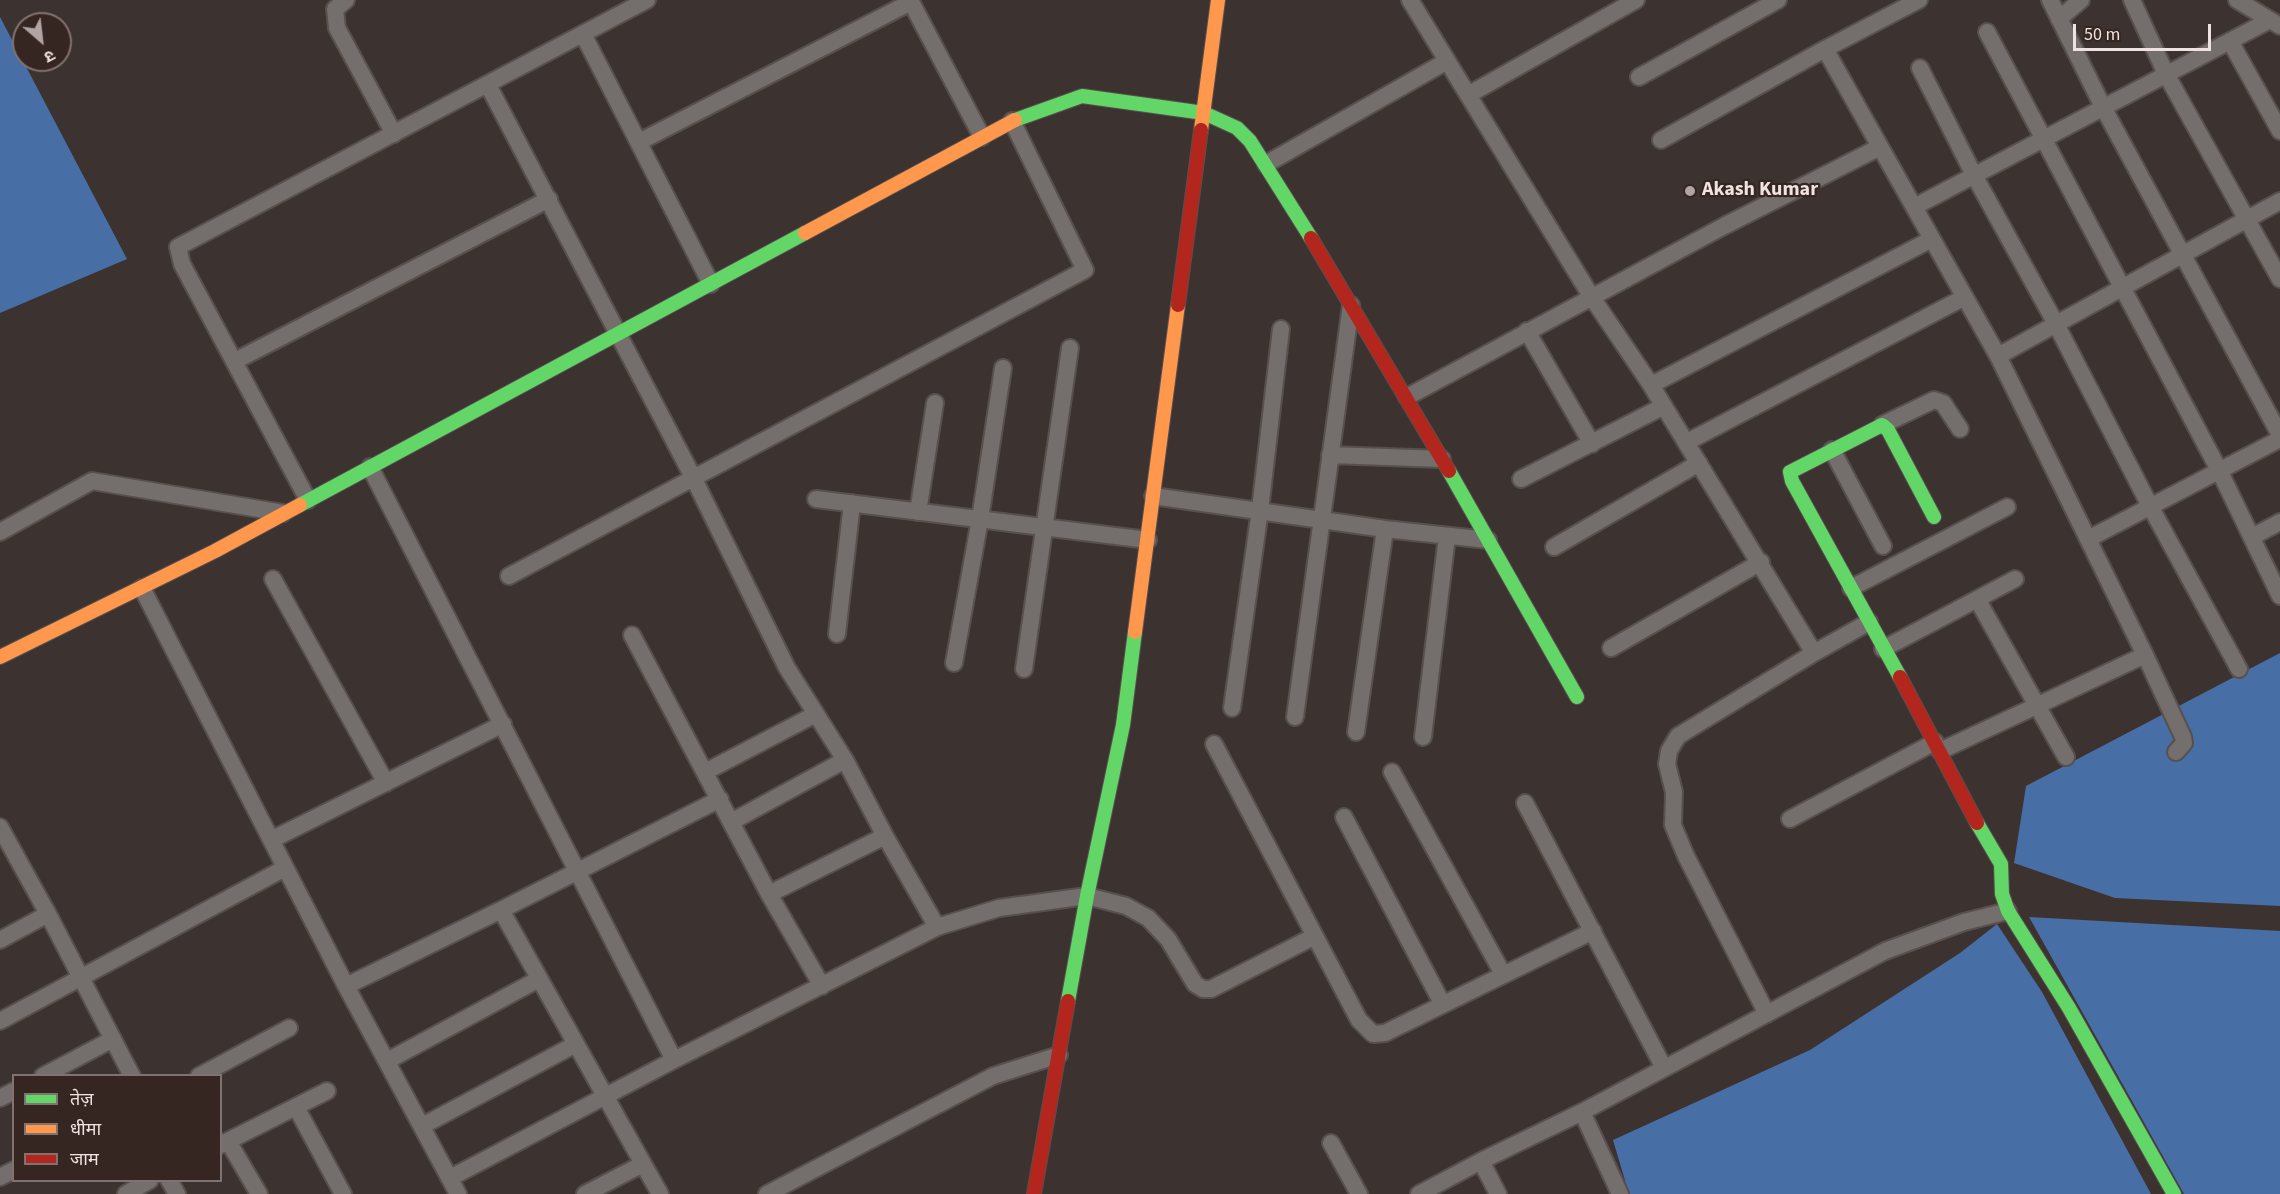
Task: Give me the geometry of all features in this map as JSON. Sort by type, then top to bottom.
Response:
[{"type":"street","points":[[346,0],[335,9],[337,28],[394,134]]},
{"type":"street","points":[[308,500],[182,264],[178,248],[647,0]]},
{"type":"street","points":[[1034,1194],[1088,896],[1123,725],[1218,0]]},
{"type":"street","points":[[1410,0],[1591,297],[1687,442],[1814,652]]},
{"type":"street","points":[[1468,95],[1636,0]]},
{"type":"street","points":[[1639,77],[1778,0]]},
{"type":"street","points":[[1661,140],[1919,0]]},
{"type":"street","points":[[2050,0],[2103,107],[2280,437],[2088,539]]},
{"type":"street","points":[[2059,19],[2081,0]]},
{"type":"street","points":[[2132,0],[2166,74],[2280,279]]},
{"type":"street","points":[[2237,0],[2275,23]]},
{"type":"street","points":[[639,142],[911,1],[982,137]]},
{"type":"street","points":[[1914,207],[2230,41],[2275,23]]},
{"type":"street","points":[[1987,32],[2219,470],[2280,594]]},
{"type":"street","points":[[584,34],[711,284]]},
{"type":"street","points":[[2230,41],[2280,131]]},
{"type":"street","points":[[1825,49],[1998,356],[2183,737],[2184,743],[2176,752]]},
{"type":"street","points":[[1266,164],[1447,61]]},
{"type":"street","points":[[1920,68],[1974,175],[2056,324],[2150,506],[2239,669]]},
{"type":"street","points":[[488,85],[694,479],[787,668],[845,760],[885,836],[938,927]]},
{"type":"street","points":[[0,657],[215,552],[266,522],[1012,121],[1082,96],[1204,113],[1238,128],[1250,141],[1407,397],[1577,697]]},
{"type":"street","points":[[509,576],[1085,270],[1012,121]]},
{"type":"street","points":[[1407,397],[1724,226],[1880,147]]},
{"type":"street","points":[[235,361],[549,199]]},
{"type":"street","points":[[1998,356],[2280,201]]},
{"type":"street","points":[[1651,385],[1932,239]]},
{"type":"street","points":[[1687,442],[1965,297]]},
{"type":"street","points":[[1295,717],[1351,306]]},
{"type":"street","points":[[1232,708],[1260,510],[1281,328]]},
{"type":"street","points":[[1527,331],[1592,444]]},
{"type":"street","points":[[1024,669],[1070,348]]},
{"type":"street","points":[[954,663],[980,519],[1003,368]]},
{"type":"street","points":[[1960,429],[1943,403],[1934,400],[1790,470],[1790,474],[1883,649],[1938,746],[1988,844],[2001,864],[2002,894],[2008,911],[2069,1008],[2174,1194]]},
{"type":"street","points":[[918,512],[935,403]]},
{"type":"street","points":[[1521,479],[1664,406]]},
{"type":"street","points":[[1882,425],[1888,430],[1934,517]]},
{"type":"street","points":[[1832,450],[1883,546]]},
{"type":"street","points":[[1330,455],[1442,459]]},
{"type":"street","points":[[1554,547],[1699,463]]},
{"type":"street","points":[[370,467],[674,1060]]},
{"type":"street","points":[[0,532],[92,481],[283,513]]},
{"type":"street","points":[[1154,496],[1385,529],[1488,540]]},
{"type":"street","points":[[816,499],[1148,540]]},
{"type":"street","points":[[837,634],[852,504]]},
{"type":"street","points":[[1851,588],[2007,507]]},
{"type":"street","points":[[2252,537],[2280,522]]},
{"type":"street","points":[[1356,732],[1385,529]]},
{"type":"street","points":[[1423,737],[1448,536]]},
{"type":"street","points":[[1611,648],[1761,562]]},
{"type":"street","points":[[273,579],[386,783]]},
{"type":"street","points":[[1883,649],[2015,579]]},
{"type":"street","points":[[142,588],[346,986],[458,1194]]},
{"type":"street","points":[[1977,599],[2066,758]]},
{"type":"street","points":[[1767,1014],[1686,856],[1673,825],[1674,792],[1668,764],[1669,751],[1678,736],[1814,652],[1869,622]]},
{"type":"street","points":[[632,635],[769,894],[822,986]]},
{"type":"street","points":[[1790,819],[1938,746],[2036,705],[2145,655]]},
{"type":"street","points":[[705,772],[816,714]]},
{"type":"street","points":[[270,840],[503,724]]},
{"type":"street","points":[[1214,744],[1359,1020],[1372,1034],[1385,1033],[1593,931]]},
{"type":"street","points":[[731,822],[845,760]]},
{"type":"street","points":[[1392,772],[1503,974]]},
{"type":"street","points":[[346,986],[720,799]]},
{"type":"street","points":[[1525,803],[1664,1068]]},
{"type":"street","points":[[1344,816],[1442,1004]]},
{"type":"street","points":[[0,828],[48,914],[131,1074]]},
{"type":"street","points":[[769,894],[885,836]]},
{"type":"street","points":[[0,1021],[285,868]]},
{"type":"street","points":[[450,1178],[604,1096],[938,927],[999,908],[1088,896],[1126,906],[1148,918],[1168,939],[1195,984],[1203,989],[1211,989],[1315,936]]},
{"type":"street","points":[[501,910],[660,1194]]},
{"type":"street","points":[[1419,1194],[1582,1112],[1885,951],[1943,929],[2008,911]]},
{"type":"street","points":[[0,940],[48,914]]},
{"type":"street","points":[[387,1061],[539,979]]},
{"type":"street","points":[[203,1074],[289,1028]]},
{"type":"street","points":[[47,1074],[113,1039]]},
{"type":"street","points":[[422,1126],[576,1044]]},
{"type":"street","points":[[767,1194],[993,1076],[1059,1055]]},
{"type":"street","points":[[259,1194],[224,1143],[327,1091]]},
{"type":"street","points":[[296,1107],[343,1194]]},
{"type":"street","points":[[1582,1112],[1620,1194]]},
{"type":"street","points":[[1331,1143],[1359,1194]]},
{"type":"street","points":[[1481,1161],[1498,1194]]},
{"type":"street","points":[[585,1194],[643,1164]]},
{"type":"street","points":[[126,1194],[147,1182]]},
{"type":"water","points":[[0,17],[12,40],[12,72],[29,72],[127,259],[0,313]]},
{"type":"water","points":[[2280,653],[2280,906],[2115,898],[2014,863],[2026,786]]},
{"type":"water","points":[[2029,917],[2280,931],[2280,1194],[2184,1194]]},
{"type":"water","points":[[1997,924],[2042,992],[2151,1194],[1629,1194],[1613,1140],[1810,1050],[1960,953]]},
{"type":"traffic: fast","points":[[1015,120],[1082,96],[1204,113],[1237,128],[1250,141],[1311,238]]},
{"type":"traffic: fast","points":[[300,505],[805,233]]},
{"type":"traffic: fast","points":[[1900,677],[1792,481],[1790,472],[1882,425],[1888,430],[1934,517]]},
{"type":"traffic: fast","points":[[1449,471],[1577,697]]},
{"type":"traffic: fast","points":[[1068,1001],[1087,896],[1123,725],[1135,632]]},
{"type":"traffic: fast","points":[[1977,823],[2001,864],[2002,894],[2008,911],[2069,1008],[2174,1194]]},
{"type":"traffic: slow","points":[[1201,130],[1218,0]]},
{"type":"traffic: slow","points":[[805,233],[1015,120]]},
{"type":"traffic: slow","points":[[1135,632],[1178,305]]},
{"type":"traffic: slow","points":[[0,657],[215,551],[300,505]]},
{"type":"traffic: jam","points":[[1178,305],[1201,130]]},
{"type":"traffic: jam","points":[[1311,238],[1449,471]]},
{"type":"traffic: jam","points":[[1900,677],[1977,823]]},
{"type":"traffic: jam","points":[[1034,1194],[1068,1001]]},
{"type":"place","name":"Akash Kumar","points":[[1690,191]]}]
